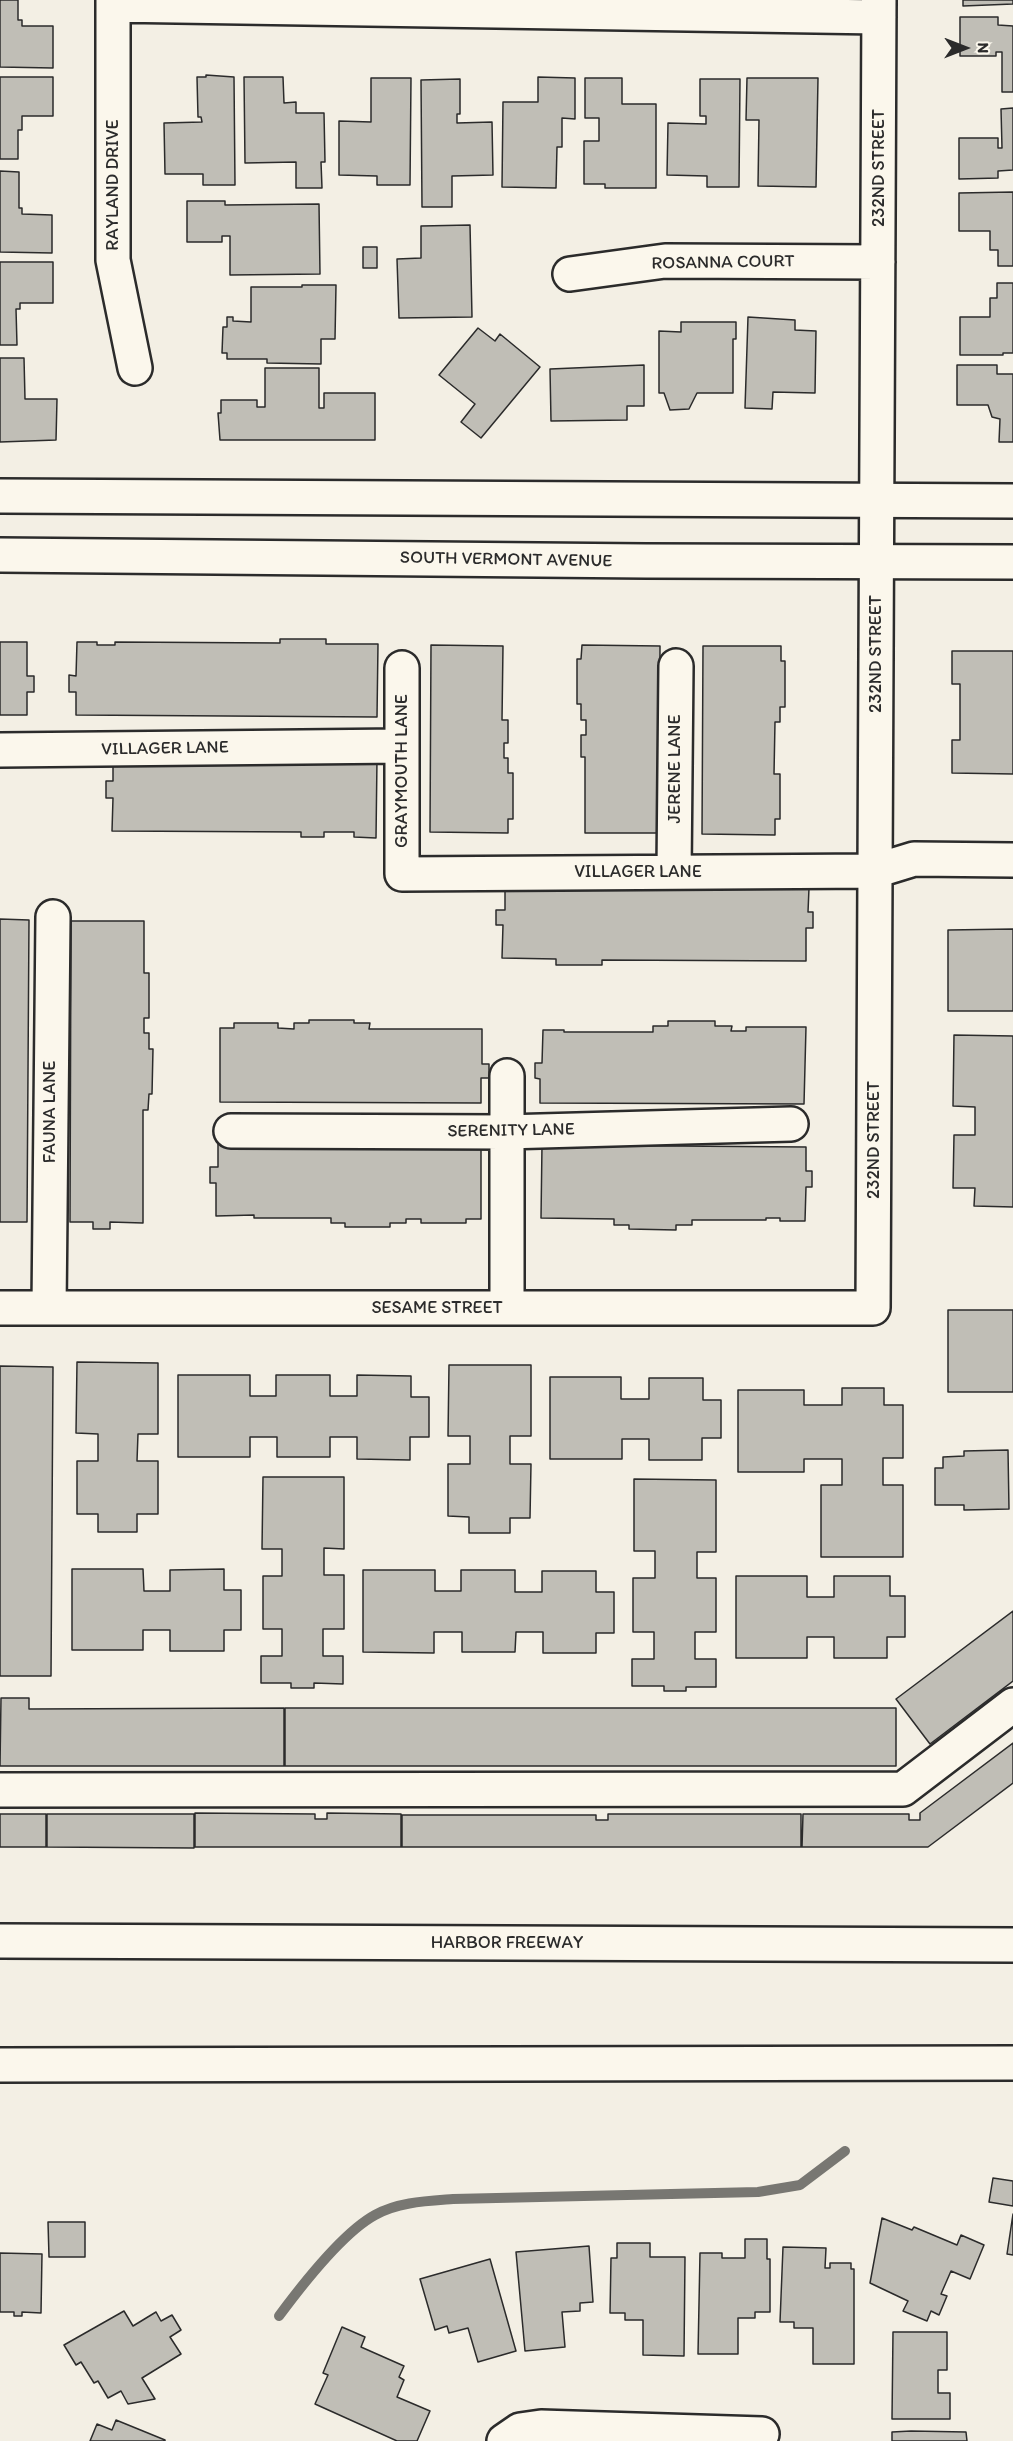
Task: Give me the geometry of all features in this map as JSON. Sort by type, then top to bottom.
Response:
[{"type":"main road","points":[[113,3],[879,9]]},
{"type":"main road","name":"RAYLAND DRIVE","points":[[113,3],[113,260],[135,368]]},
{"type":"main road","name":"232ND STREET","points":[[873,1308],[879,9]]},
{"type":"main road","name":"ROSANNA COURT","points":[[570,274],[665,261],[878,262]]},
{"type":"main road","points":[[0,496],[1013,501]]},
{"type":"main road","name":"SOUTH VERMONT AVENUE","points":[[0,555],[1013,562]]},
{"type":"main road","name":"JERENE LANE","points":[[674,872],[676,666]]},
{"type":"main road","name":"GRAYMOUTH LANE","points":[[402,668],[402,874]]},
{"type":"main road","name":"VILLAGER LANE","points":[[0,750],[402,746]]},
{"type":"main road","name":"VILLAGER LANE","points":[[402,874],[875,872],[914,859],[1013,860]]},
{"type":"main road","name":"FAUNA LANE","points":[[49,1308],[53,916]]},
{"type":"main road","points":[[507,1076],[505,1132],[507,1308]]},
{"type":"main road","name":"SERENITY LANE","points":[[231,1131],[505,1132],[791,1124]]},
{"type":"main road","name":"SESAME STREET","points":[[0,1308],[873,1308]]},
{"type":"main road","points":[[0,1790],[903,1789],[1013,1705]]},
{"type":"main road","name":"HARBOR FREEWAY","points":[[0,1941],[1013,1945]]},
{"type":"main road","points":[[0,2065],[1013,2063]]},
{"type":"main road","points":[[505,2441],[520,2430],[541,2427],[762,2434]]},
{"type":"building","points":[[0,0],[18,0],[18,20],[22,20],[22,26],[53,26],[53,68],[0,67]]},
{"type":"building","points":[[963,0],[1013,0],[1013,4],[963,6]]},
{"type":"building","points":[[960,17],[998,17],[998,25],[1013,26],[1013,92],[1002,92],[1002,52],[996,52],[996,56],[960,56]]},
{"type":"building","points":[[206,75],[234,77],[235,185],[203,185],[203,174],[165,174],[164,123],[202,122],[201,117],[198,117],[197,77],[206,77]]},
{"type":"building","points":[[0,77],[53,77],[53,116],[22,116],[22,130],[18,130],[18,159],[0,159]]},
{"type":"building","points":[[244,77],[283,77],[284,103],[296,102],[296,113],[324,113],[325,162],[321,162],[322,188],[296,188],[296,162],[245,163]]},
{"type":"building","points":[[538,77],[575,78],[575,119],[562,118],[562,147],[557,147],[556,188],[502,187],[503,102],[538,102]]},
{"type":"building","points":[[371,78],[411,78],[410,185],[377,185],[377,176],[339,175],[339,121],[371,122]]},
{"type":"building","points":[[585,78],[622,78],[622,104],[656,104],[656,188],[605,188],[605,184],[584,184],[584,141],[599,141],[599,118],[585,118]]},
{"type":"building","points":[[747,78],[818,78],[816,187],[758,186],[759,120],[746,120]]},
{"type":"building","points":[[460,79],[460,114],[457,114],[457,123],[492,122],[493,175],[452,176],[452,207],[422,207],[421,80]]},
{"type":"building","points":[[700,79],[740,79],[739,187],[707,187],[707,176],[667,175],[668,123],[706,124],[706,116],[700,116]]},
{"type":"building","points":[[1013,108],[1013,170],[998,171],[998,178],[959,179],[959,138],[998,138],[998,148],[1002,148],[1001,109]]},
{"type":"building","points":[[0,171],[19,172],[19,208],[22,208],[22,214],[52,215],[52,253],[0,252]]},
{"type":"building","points":[[1013,192],[1013,266],[998,266],[998,250],[990,250],[990,231],[959,231],[959,193]]},
{"type":"building","points":[[187,201],[225,201],[225,205],[319,204],[320,274],[230,275],[230,236],[222,236],[222,242],[187,242]]},
{"type":"building","points":[[470,225],[472,317],[399,318],[397,259],[421,258],[421,226]]},
{"type":"building","points":[[363,247],[377,247],[377,268],[363,268]]},
{"type":"building","points":[[0,262],[53,262],[53,303],[20,303],[20,309],[16,309],[17,345],[0,345]]},
{"type":"building","points":[[997,283],[1013,283],[1013,353],[960,355],[960,317],[990,317],[990,298],[997,298]]},
{"type":"building","points":[[302,285],[336,285],[335,339],[321,339],[321,364],[267,363],[267,359],[227,359],[227,353],[222,353],[223,327],[227,327],[227,317],[233,317],[233,321],[251,322],[251,287],[302,287]]},
{"type":"building","points":[[748,317],[795,320],[795,330],[816,331],[815,393],[773,392],[772,409],[745,408]]},
{"type":"building","points":[[681,322],[736,322],[736,339],[733,339],[733,393],[697,393],[689,409],[670,410],[664,393],[659,393],[659,331],[681,332]]},
{"type":"building","points":[[478,328],[495,341],[500,334],[540,367],[481,438],[461,422],[475,404],[439,375]]},
{"type":"building","points":[[0,358],[24,358],[25,399],[57,399],[56,440],[0,442]]},
{"type":"building","points":[[644,365],[644,406],[627,406],[627,420],[551,421],[550,369]]},
{"type":"building","points":[[957,365],[997,365],[997,374],[1013,374],[1013,442],[999,442],[1000,419],[992,417],[988,405],[957,405]]},
{"type":"building","points":[[265,368],[319,368],[319,408],[324,408],[324,393],[375,393],[375,440],[220,440],[218,413],[221,413],[221,400],[257,400],[257,407],[265,407]]},
{"type":"building","points":[[280,639],[326,639],[326,644],[378,644],[377,717],[76,715],[76,692],[69,692],[69,675],[76,676],[77,642],[97,642],[97,645],[115,645],[115,642],[280,643]]},
{"type":"building","points":[[0,642],[27,642],[27,676],[34,676],[34,692],[27,692],[27,715],[0,715]]},
{"type":"building","points":[[431,645],[503,646],[502,720],[508,720],[508,743],[504,743],[504,758],[508,758],[508,773],[513,773],[513,819],[508,819],[508,833],[430,832]]},
{"type":"building","points":[[582,645],[660,646],[659,833],[585,833],[585,757],[581,757],[581,735],[586,735],[586,720],[581,720],[581,704],[577,704],[577,659],[581,659]]},
{"type":"building","points":[[703,646],[781,646],[781,661],[785,661],[785,707],[780,707],[780,722],[775,722],[774,774],[780,774],[780,819],[775,819],[775,835],[702,834]]},
{"type":"building","points":[[952,651],[1013,651],[1013,774],[952,773],[952,740],[960,740],[960,684],[952,684]]},
{"type":"building","points":[[113,758],[377,759],[376,838],[354,837],[354,832],[324,832],[324,837],[301,837],[301,832],[112,831],[113,798],[106,798],[106,781],[113,781]]},
{"type":"building","points":[[505,886],[809,888],[808,912],[813,912],[813,928],[806,928],[806,961],[602,960],[602,965],[556,965],[556,959],[502,958],[503,925],[496,925],[496,910],[505,910]]},
{"type":"building","points":[[0,919],[29,920],[27,1222],[0,1222]]},
{"type":"building","points":[[71,921],[144,921],[144,973],[149,973],[149,1018],[144,1018],[144,1033],[149,1033],[149,1049],[153,1049],[152,1094],[149,1094],[148,1110],[143,1110],[143,1223],[110,1222],[110,1229],[93,1229],[93,1222],[70,1222]]},
{"type":"building","points":[[1013,929],[1013,1011],[948,1011],[948,930]]},
{"type":"building","points":[[309,1020],[354,1020],[354,1023],[370,1023],[369,1029],[482,1029],[482,1064],[489,1064],[489,1078],[481,1078],[481,1103],[220,1102],[220,1028],[234,1028],[234,1023],[278,1023],[278,1028],[294,1029],[294,1023],[309,1023]]},
{"type":"building","points":[[668,1021],[715,1021],[715,1026],[732,1026],[731,1031],[746,1031],[746,1027],[806,1027],[804,1104],[540,1103],[540,1079],[535,1078],[535,1063],[542,1063],[543,1030],[653,1032],[653,1026],[668,1026]]},
{"type":"building","points":[[954,1035],[1013,1036],[1013,1207],[974,1206],[975,1188],[953,1188],[954,1135],[975,1135],[975,1107],[953,1106]]},
{"type":"building","points":[[218,1144],[481,1145],[481,1219],[466,1219],[466,1223],[421,1223],[421,1219],[406,1219],[406,1223],[390,1223],[390,1227],[345,1227],[345,1223],[331,1223],[331,1218],[216,1216],[216,1183],[210,1183],[210,1167],[218,1167]]},
{"type":"building","points":[[542,1145],[806,1147],[806,1171],[812,1171],[812,1187],[806,1187],[805,1221],[780,1221],[780,1218],[692,1220],[692,1225],[676,1225],[676,1230],[629,1229],[629,1225],[614,1225],[614,1219],[541,1218]]},
{"type":"building","points":[[948,1310],[1013,1310],[1013,1392],[948,1392]]},
{"type":"building","points":[[77,1362],[158,1363],[158,1434],[138,1434],[137,1461],[158,1461],[158,1514],[137,1514],[137,1532],[98,1532],[98,1514],[77,1514],[77,1461],[98,1461],[98,1434],[76,1433]]},
{"type":"building","points":[[449,1365],[531,1365],[531,1436],[510,1436],[510,1464],[531,1464],[530,1518],[510,1518],[510,1533],[469,1533],[469,1517],[448,1516],[448,1464],[470,1464],[470,1436],[448,1436]]},
{"type":"building","points":[[0,1366],[53,1367],[51,1676],[0,1676]]},
{"type":"building","points":[[178,1375],[250,1375],[250,1396],[276,1396],[276,1375],[330,1375],[330,1396],[357,1396],[357,1375],[411,1376],[411,1397],[429,1397],[429,1437],[410,1437],[410,1460],[357,1459],[357,1437],[330,1437],[330,1457],[277,1457],[277,1437],[250,1437],[250,1457],[178,1457]]},
{"type":"building","points":[[550,1377],[621,1377],[621,1399],[649,1399],[649,1378],[703,1378],[703,1400],[721,1400],[721,1438],[702,1438],[702,1460],[649,1460],[649,1439],[622,1439],[622,1459],[550,1459]]},
{"type":"building","points":[[842,1388],[884,1388],[884,1405],[903,1405],[903,1458],[883,1458],[883,1485],[903,1485],[903,1557],[821,1557],[821,1485],[842,1485],[842,1459],[804,1459],[804,1472],[738,1472],[738,1390],[804,1390],[804,1405],[842,1405]]},
{"type":"building","points":[[1008,1450],[1009,1509],[964,1510],[964,1505],[935,1505],[935,1468],[943,1468],[943,1457],[964,1456],[964,1451]]},
{"type":"building","points":[[263,1477],[344,1477],[344,1549],[324,1548],[324,1575],[344,1575],[344,1629],[323,1629],[323,1656],[343,1656],[343,1684],[314,1683],[314,1688],[291,1688],[291,1683],[261,1683],[261,1656],[282,1656],[282,1629],[263,1629],[263,1576],[282,1576],[282,1549],[262,1549]]},
{"type":"building","points":[[634,1479],[716,1480],[716,1552],[697,1552],[697,1578],[716,1578],[716,1632],[695,1632],[695,1659],[716,1659],[716,1687],[686,1687],[686,1691],[664,1691],[664,1686],[632,1686],[632,1659],[654,1659],[654,1632],[633,1632],[633,1578],[655,1578],[655,1551],[634,1551]]},
{"type":"building","points":[[72,1569],[143,1569],[144,1591],[170,1591],[170,1570],[224,1569],[224,1590],[241,1590],[241,1630],[224,1630],[224,1651],[170,1651],[170,1630],[143,1630],[143,1650],[72,1650]]},
{"type":"building","points":[[363,1570],[435,1570],[435,1591],[461,1591],[461,1570],[515,1570],[515,1592],[542,1592],[542,1571],[596,1571],[596,1592],[614,1592],[614,1633],[596,1633],[596,1653],[543,1653],[543,1632],[516,1632],[515,1652],[462,1652],[462,1632],[434,1632],[434,1653],[363,1652]]},
{"type":"building","points":[[736,1576],[807,1576],[807,1597],[834,1597],[834,1576],[890,1576],[890,1596],[905,1596],[905,1637],[887,1637],[887,1658],[834,1658],[834,1637],[807,1637],[807,1658],[736,1658]]},
{"type":"building","points":[[1013,1611],[1013,1681],[930,1744],[896,1699]]},
{"type":"building","points":[[1,1698],[29,1698],[29,1709],[284,1708],[284,1766],[0,1766]]},
{"type":"building","points":[[285,1708],[896,1708],[896,1766],[285,1766]]},
{"type":"building","points":[[1013,1743],[1013,1783],[928,1847],[802,1847],[803,1814],[909,1814],[909,1820],[920,1820],[920,1813]]},
{"type":"building","points":[[195,1813],[315,1814],[315,1819],[327,1819],[327,1813],[401,1814],[401,1847],[195,1847]]},
{"type":"building","points":[[0,1814],[46,1814],[46,1847],[0,1847]]},
{"type":"building","points":[[47,1814],[194,1814],[194,1848],[47,1847]]},
{"type":"building","points":[[608,1814],[801,1814],[801,1847],[402,1847],[402,1815],[596,1815],[596,1820],[608,1820]]},
{"type":"building","points":[[993,2178],[1013,2181],[1013,2206],[989,2202]]},
{"type":"building","points":[[1013,2214],[1013,2255],[1007,2254]]},
{"type":"building","points":[[882,2218],[912,2230],[914,2227],[957,2245],[961,2235],[984,2245],[970,2279],[951,2271],[941,2294],[947,2296],[939,2315],[931,2311],[927,2321],[903,2311],[908,2301],[870,2283]]},
{"type":"building","points":[[48,2222],[85,2222],[85,2257],[49,2257]]},
{"type":"building","points":[[745,2239],[767,2239],[767,2259],[770,2259],[770,2312],[755,2312],[755,2318],[738,2318],[738,2354],[698,2354],[700,2253],[722,2253],[722,2258],[745,2258]]},
{"type":"building","points":[[617,2243],[650,2243],[650,2257],[685,2257],[684,2356],[643,2355],[643,2320],[625,2320],[625,2313],[610,2313],[611,2258],[617,2258]]},
{"type":"building","points":[[589,2246],[593,2302],[580,2303],[580,2311],[562,2312],[565,2347],[525,2351],[516,2252]]},
{"type":"building","points":[[783,2247],[826,2248],[825,2268],[830,2268],[830,2263],[851,2263],[851,2269],[854,2269],[854,2364],[813,2364],[813,2328],[794,2328],[794,2322],[780,2322]]},
{"type":"building","points":[[0,2253],[42,2254],[41,2313],[22,2312],[22,2316],[14,2316],[14,2312],[0,2312]]},
{"type":"building","points":[[490,2259],[516,2351],[478,2362],[468,2328],[449,2333],[447,2326],[435,2330],[420,2279]]},
{"type":"building","points":[[124,2311],[133,2326],[156,2312],[161,2321],[172,2315],[181,2330],[170,2337],[181,2354],[142,2378],[155,2399],[128,2404],[121,2391],[108,2398],[98,2381],[94,2383],[81,2362],[76,2365],[64,2345]]},
{"type":"building","points":[[342,2327],[365,2337],[361,2347],[404,2366],[399,2377],[404,2380],[397,2397],[430,2411],[417,2441],[397,2441],[315,2404],[328,2375],[323,2373]]},
{"type":"building","points":[[893,2332],[947,2332],[947,2370],[938,2370],[938,2393],[950,2393],[950,2419],[892,2419]]},
{"type":"building","points":[[116,2420],[165,2441],[90,2441],[97,2424],[112,2430]]},
{"type":"building","points":[[892,2432],[966,2432],[967,2441],[892,2441]]},
{"type":"waterway","points":[[279,2316],[323,2261],[349,2234],[375,2215],[393,2207],[453,2199],[758,2192],[800,2185],[845,2151]]}]
